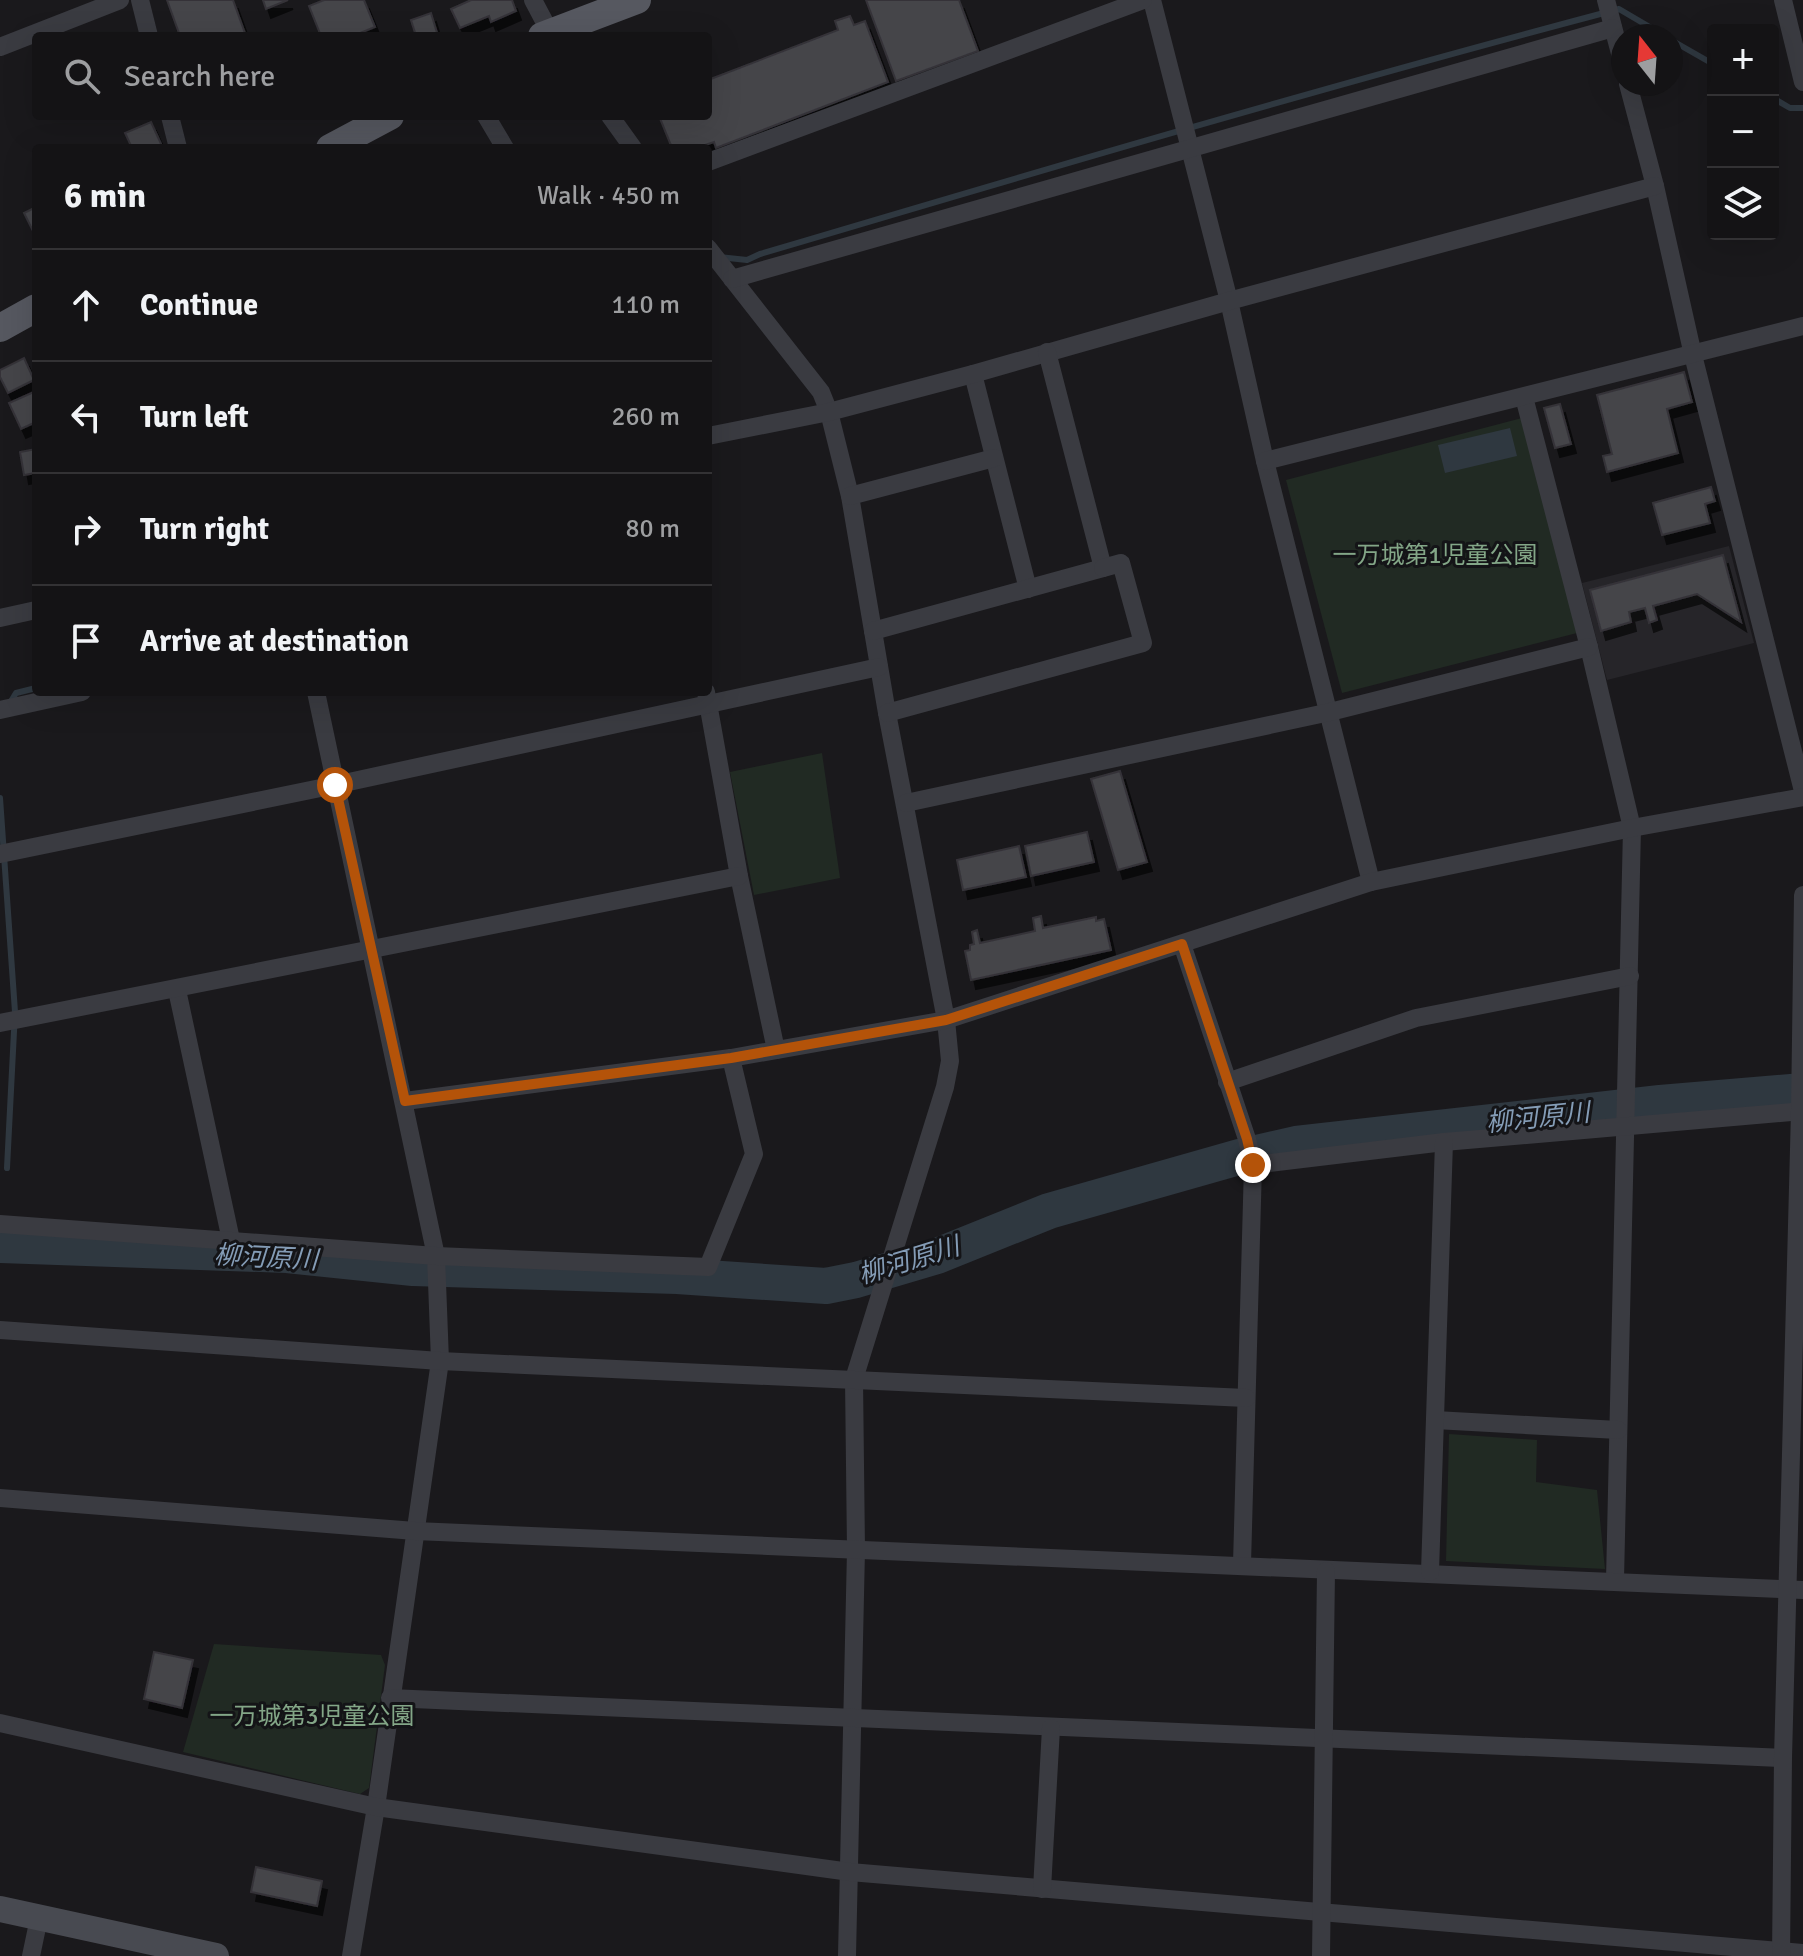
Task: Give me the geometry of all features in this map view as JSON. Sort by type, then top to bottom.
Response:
[{"type":"main road","points":[[556,32],[637,0]]},
{"type":"main road","points":[[338,144],[382,120]]},
{"type":"main road","points":[[0,328],[32,310]]},
{"type":"street","points":[[38,32],[120,0]]},
{"type":"street","points":[[140,0],[148,32]]},
{"type":"street","points":[[533,0],[547,32]]},
{"type":"street","points":[[712,161],[1143,0]]},
{"type":"street","points":[[1152,0],[1371,882]]},
{"type":"street","points":[[1606,0],[1612,24]]},
{"type":"street","points":[[1783,0],[1803,82]]},
{"type":"street","points":[[732,279],[1611,29]]},
{"type":"street","points":[[0,47],[32,34]]},
{"type":"street","points":[[405,1101],[731,1058],[946,1020],[1371,882],[1803,794],[1631,96]]},
{"type":"street","points":[[171,120],[177,144]]},
{"type":"street","points":[[488,120],[503,144]]},
{"type":"street","points":[[613,120],[630,144]]},
{"type":"street","points":[[712,435],[829,412],[973,374],[1655,186]]},
{"type":"street","points":[[712,253],[821,392],[829,412],[850,496],[887,713],[946,1020],[950,1061],[945,1087],[854,1379],[856,1550],[847,1956]]},
{"type":"street","points":[[1265,461],[1803,326]]},
{"type":"street","points":[[1047,352],[1103,568]]},
{"type":"street","points":[[973,374],[1028,589]]},
{"type":"street","points":[[1524,397],[1632,828],[1615,1580]]},
{"type":"street","points":[[850,496],[994,458]]},
{"type":"street","points":[[873,631],[1121,563],[1143,643],[887,713]]},
{"type":"street","points":[[0,618],[32,611]]},
{"type":"street","points":[[906,803],[1330,712],[1589,647]]},
{"type":"street","points":[[7,852],[335,785],[707,698],[879,667]]},
{"type":"street","points":[[7,708],[63,696]]},
{"type":"street","points":[[317,696],[436,1256],[440,1361],[376,1807],[351,1956]]},
{"type":"street","points":[[707,698],[739,876],[776,1050]]},
{"type":"street","points":[[0,1024],[739,876]]},
{"type":"street","points":[[1781,1954],[1783,1758],[1795,1589],[1803,895]]},
{"type":"street","points":[[1182,944],[1253,1165],[1242,1564]]},
{"type":"street","points":[[1227,1082],[1416,1018],[1630,976]]},
{"type":"street","points":[[177,990],[231,1240]]},
{"type":"street","points":[[0,1224],[436,1256],[708,1267],[754,1154],[731,1058]]},
{"type":"street","points":[[1253,1165],[1444,1142],[1802,1111]]},
{"type":"street","points":[[1430,1572],[1444,1142]]},
{"type":"street","points":[[0,1330],[440,1361],[1246,1398]]},
{"type":"street","points":[[1435,1420],[1618,1430]]},
{"type":"street","points":[[0,1498],[415,1531],[1795,1589]]},
{"type":"street","points":[[1321,1956],[1326,1571]]},
{"type":"street","points":[[390,1698],[1783,1758]]},
{"type":"street","points":[[0,1723],[376,1807],[850,1872],[1781,1954],[1803,1953]]},
{"type":"street","points":[[1042,1889],[1051,1728]]},
{"type":"street","points":[[0,1909],[151,1950],[216,1956]]},
{"type":"street","points":[[31,1956],[39,1918]]},
{"type":"shaded area","points":[[1510,428],[1517,456],[1445,473],[1438,445]]},
{"type":"shaded area","points":[[1729,546],[1754,643],[1607,680],[1582,583]]},
{"type":"green space","name":"一万城第1児童公園","points":[[1522,418],[1577,633],[1342,693],[1286,480]]},
{"type":"green space","points":[[822,753],[840,878],[754,895],[730,772]]},
{"type":"green space","points":[[1449,1434],[1537,1440],[1536,1482],[1597,1490],[1605,1569],[1446,1561]]},
{"type":"green space","name":"一万城第3児童公園","points":[[214,1644],[381,1655],[385,1665],[369,1788],[360,1794],[183,1752]]},
{"type":"building","points":[[167,0],[233,0],[245,32],[179,32]]},
{"type":"building","points":[[263,0],[288,0],[266,9]]},
{"type":"building","points":[[324,0],[364,0],[375,27],[363,32],[319,32],[309,6]]},
{"type":"building","points":[[471,0],[512,0],[516,11],[491,22],[489,16],[460,28],[451,9]]},
{"type":"building","points":[[866,0],[959,0],[978,51],[896,81]]},
{"type":"building","points":[[431,13],[437,32],[415,32],[411,20]]},
{"type":"building","points":[[850,16],[854,25],[865,21],[888,82],[716,148],[714,142],[670,144],[661,120],[712,120],[712,78],[838,30],[835,21]]},
{"type":"building","points":[[151,122],[161,144],[130,144],[125,133]]},
{"type":"building","points":[[32,209],[32,229],[24,213]]},
{"type":"building","points":[[24,358],[32,381],[8,393],[0,370]]},
{"type":"building","points":[[1684,372],[1692,402],[1667,409],[1678,453],[1607,472],[1603,456],[1612,454],[1597,395]]},
{"type":"building","points":[[32,393],[32,424],[21,429],[9,403]]},
{"type":"building","points":[[1560,404],[1571,444],[1555,448],[1544,408]]},
{"type":"building","points":[[32,450],[32,474],[24,475],[20,452]]},
{"type":"building","points":[[1711,487],[1715,501],[1705,504],[1710,523],[1662,535],[1653,503]]},
{"type":"building","points":[[1723,555],[1741,622],[1697,594],[1653,606],[1657,620],[1649,623],[1645,608],[1629,612],[1631,622],[1601,631],[1590,590]]},
{"type":"building","points":[[1120,771],[1147,862],[1118,870],[1091,779]]},
{"type":"building","points":[[1087,832],[1094,862],[1031,876],[1025,846]]},
{"type":"building","points":[[1019,846],[1026,877],[963,890],[957,860]]},
{"type":"building","points":[[1041,916],[1043,928],[1096,917],[1096,921],[1104,919],[1111,950],[971,980],[965,951],[974,944],[972,932],[977,930],[980,943],[1035,931],[1033,918]]},
{"type":"building","points":[[154,1652],[193,1660],[182,1708],[144,1699]]},
{"type":"building","points":[[256,1867],[322,1881],[317,1906],[251,1892]]},
{"type":"waterway","points":[[719,257],[747,260],[1189,128],[1619,9],[1645,24]]},
{"type":"waterway","points":[[1683,47],[1707,61]]},
{"type":"waterway","points":[[1779,102],[1790,108],[1803,108]]},
{"type":"waterway","points":[[10,703],[16,693],[32,689]]},
{"type":"waterway","points":[[0,798],[15,1012],[7,1168]]},
{"type":"waterway","name":"柳河原川","points":[[0,1245],[287,1255],[413,1268],[677,1276],[826,1286],[937,1256],[1049,1211],[1296,1144],[1660,1103],[1803,1091]]},
{"type":"route","points":[[335,785],[405,1101],[731,1058],[946,1020],[1182,944],[1253,1165]]}]
